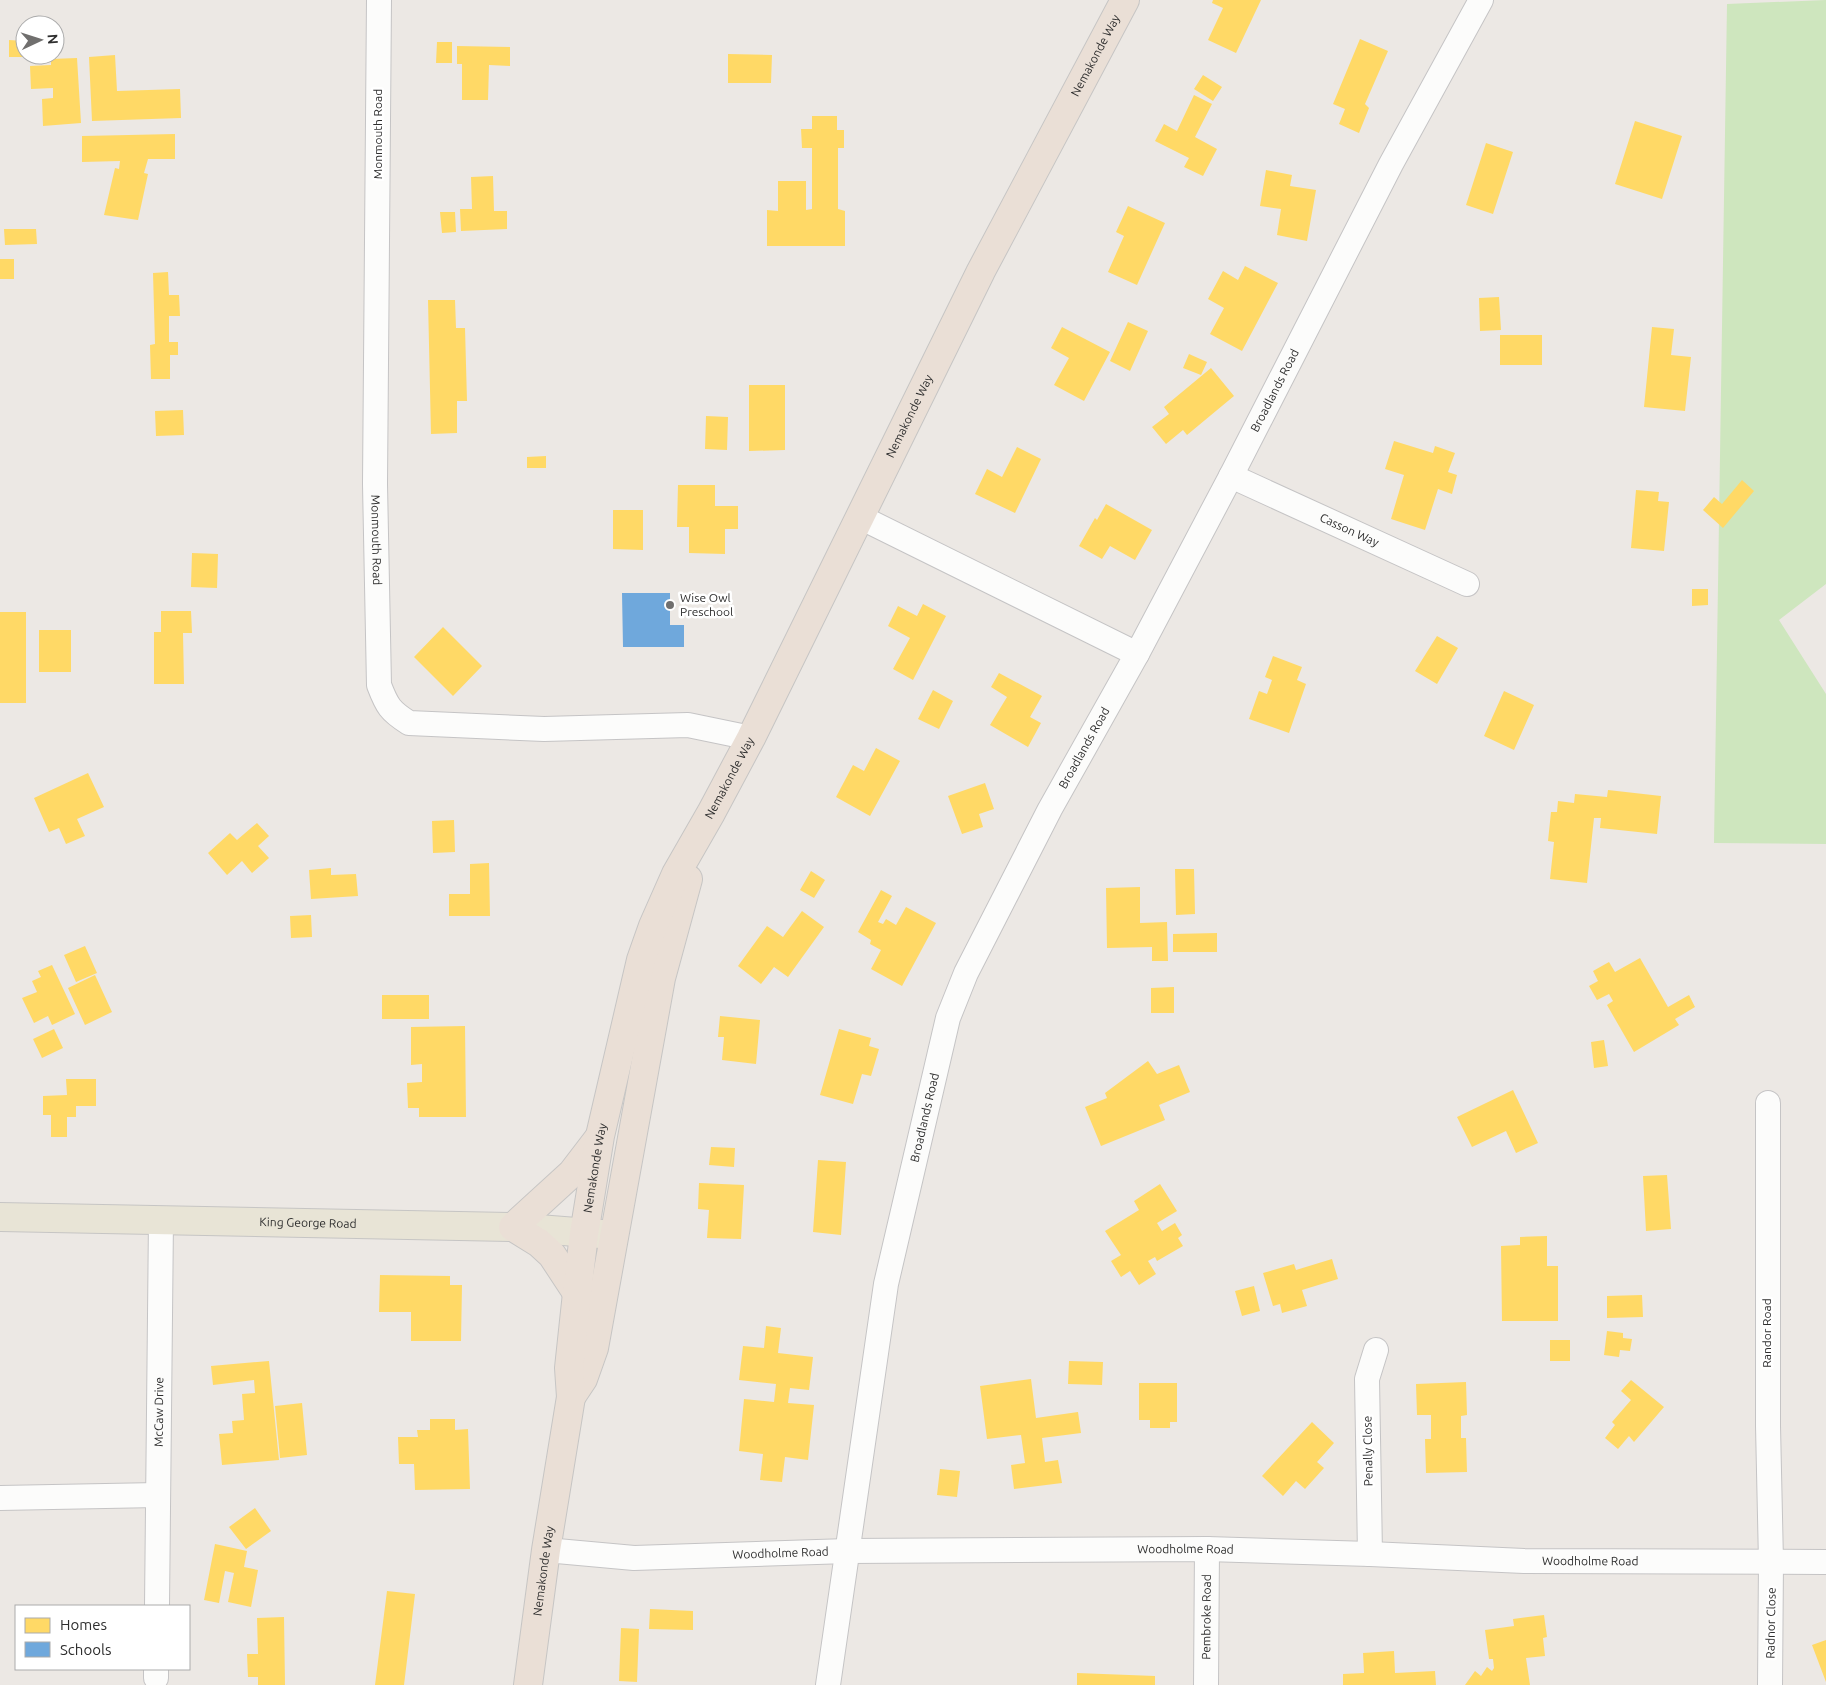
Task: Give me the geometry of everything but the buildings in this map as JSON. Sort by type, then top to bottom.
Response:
[{"type":"highway","name":"Nemakonde Way","points":[[528,1685],[546,1550],[571,1398],[569,1368],[577,1293],[584,1234],[600,1136],[641,960],[653,926],[669,888],[751,738],[989,255],[1125,0]]},
{"type":"highway","name":"Nemakonde Way","points":[[571,1398],[583,1379],[594,1348],[661,978],[699,835]]},
{"type":"highway","points":[[577,1293],[552,1255],[540,1243],[513,1228],[572,1173],[600,1136]]},
{"type":"main road","name":"King George Road","points":[[0,1217],[513,1228],[614,1235]]},
{"type":"street","name":"Monmouth Road","points":[[379,0],[375,484],[379,685],[384,700],[391,711],[409,723],[544,729],[688,725],[751,738]]},
{"type":"street","name":"Broadlands Road","points":[[828,1685],[886,1284],[948,1018],[966,972],[1046,818],[1231,476],[1391,164],[1481,0]]},
{"type":"street","name":"Casson Way","points":[[1231,476],[1467,584]]},
{"type":"street","points":[[860,517],[1136,654]]},
{"type":"street","name":"Randor Road","points":[[1768,1103],[1768,1426],[1771,1562]]},
{"type":"street","name":"McCaw Drive","points":[[157,1605],[161,1219]]},
{"type":"street","name":"Penally Close","points":[[1370,1554],[1367,1378],[1376,1350]]},
{"type":"street","points":[[0,1498],[158,1495]]},
{"type":"street","name":"Woodholme Road","points":[[546,1550],[634,1558],[848,1551],[1207,1549],[1524,1561],[1826,1562]]},
{"type":"street","name":"Pembroke Road","points":[[1206,1685],[1207,1549]]},
{"type":"street","name":"Radnor Close","points":[[1770,1685],[1771,1562]]},
{"type":"green space","points":[[1826,0],[1826,584],[1779,620],[1826,694],[1826,844],[1714,843],[1727,4]]},
{"type":"place","name":"Wise Owl Preschool","points":[[670,605]]}]
